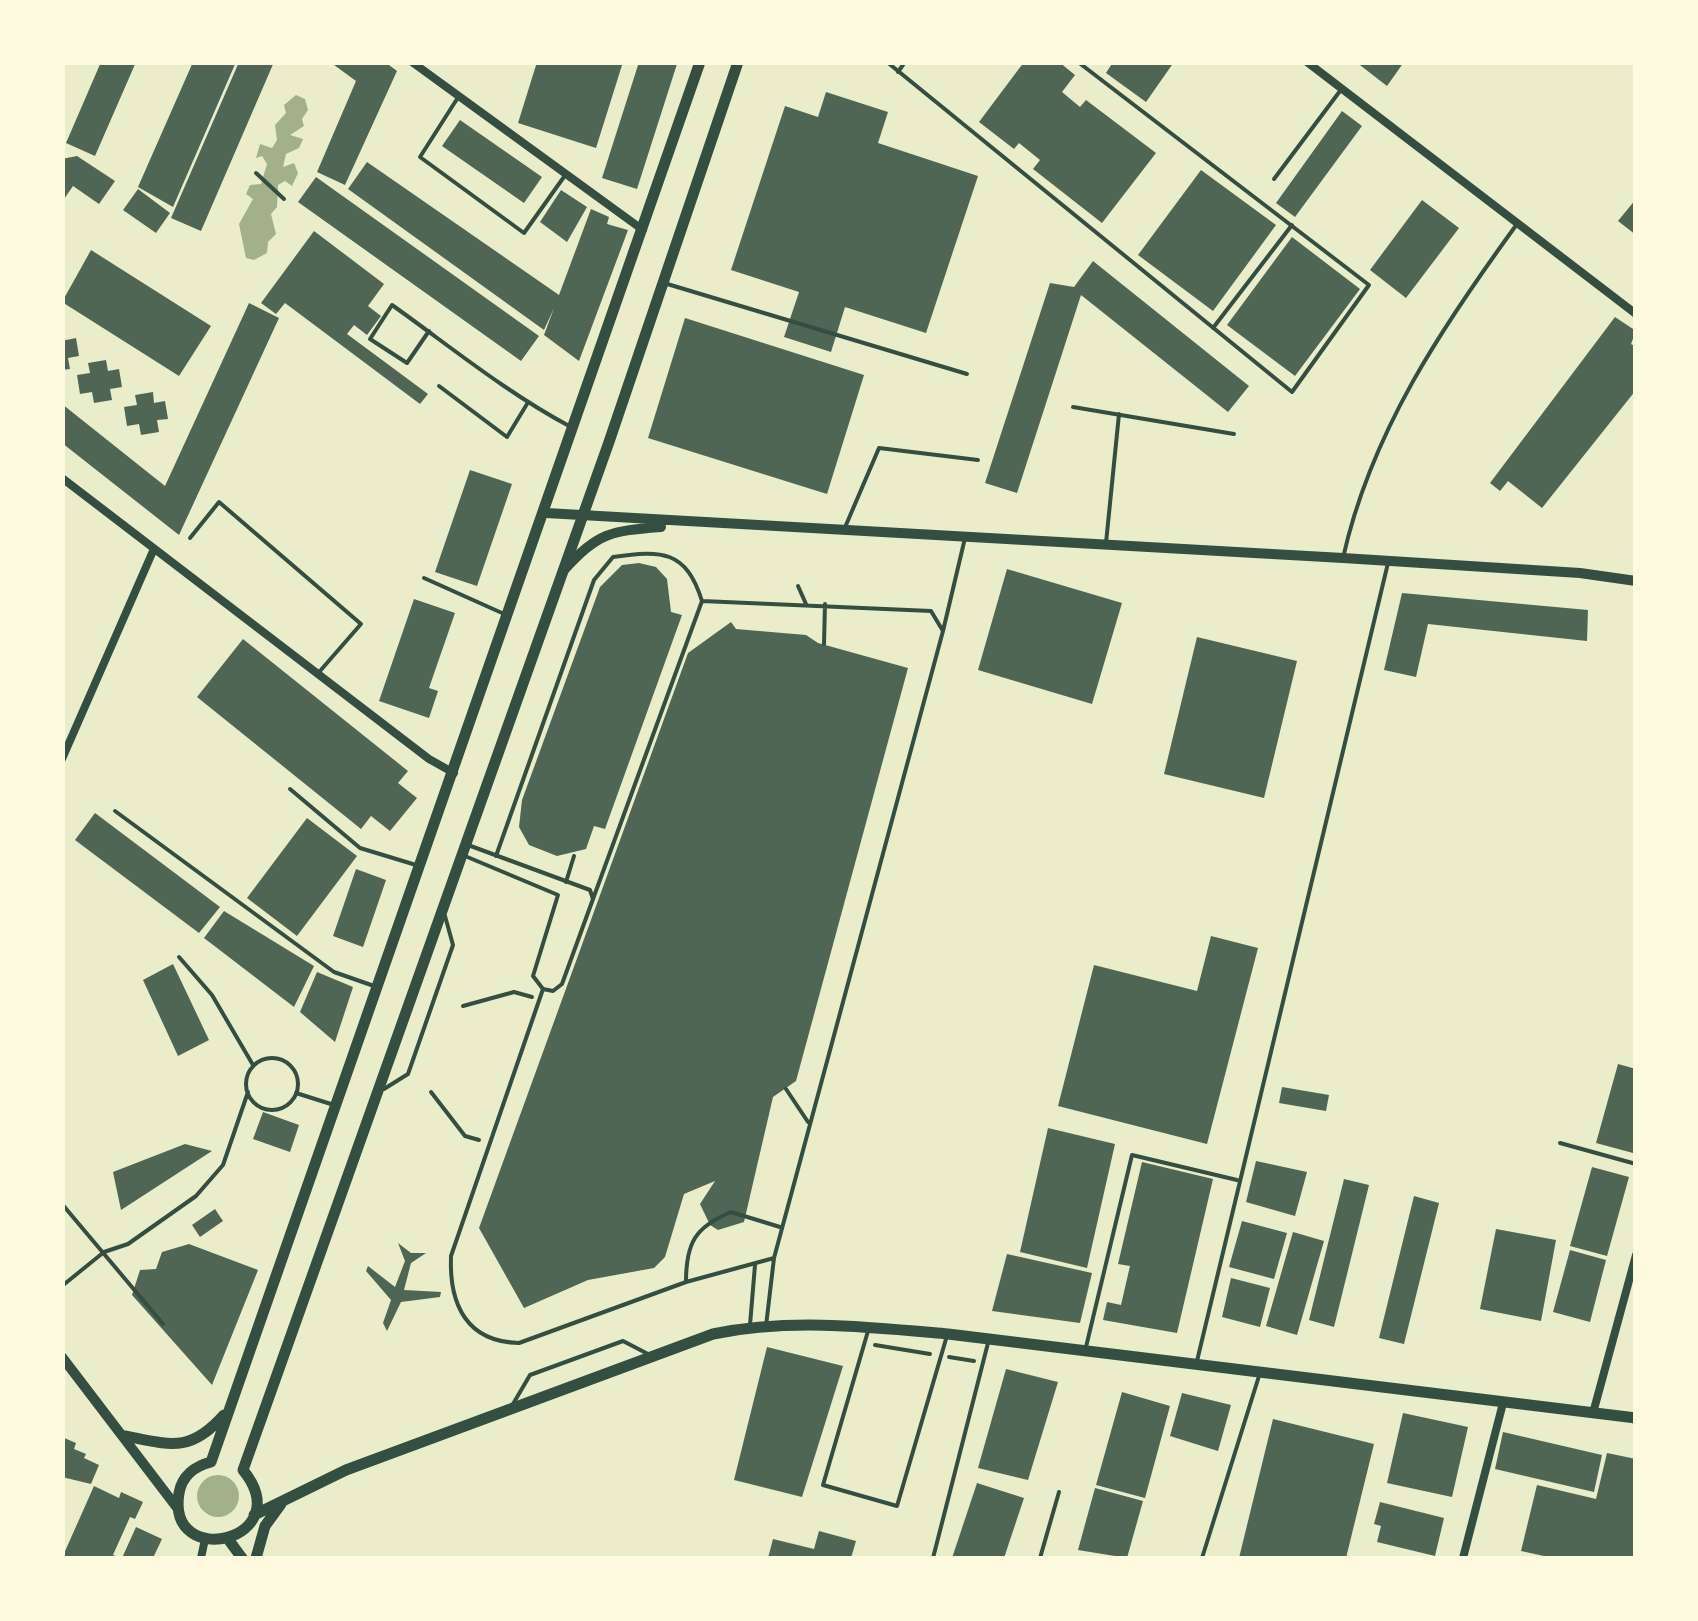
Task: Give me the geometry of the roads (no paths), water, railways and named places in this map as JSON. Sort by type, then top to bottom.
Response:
[{"type":"main road","points":[[700,62],[546,513],[211,1462],[190,1472],[180,1488],[178,1509],[184,1523],[205,1539],[228,1540],[245,1530],[254,1515],[256,1490],[243,1470],[664,284],[738,62]]},
{"type":"main road","points":[[254,1515],[346,1470],[713,1334],[750,1326],[869,1327],[948,1334],[1636,1418]]},
{"type":"main road","points":[[125,1436],[170,1445],[193,1442],[230,1408]]},
{"type":"main road","points":[[256,1558],[265,1526],[284,1501]]},
{"type":"main road","points":[[228,1540],[242,1558]]},
{"type":"street","points":[[412,62],[644,230]]},
{"type":"street","points":[[1307,62],[1636,314]]},
{"type":"street","points":[[62,478],[428,759],[454,773]]},
{"type":"street","points":[[546,513],[1580,572],[1636,581]]},
{"type":"street","points":[[560,574],[590,542],[609,531],[697,524]]},
{"type":"street","points":[[62,759],[153,551]]},
{"type":"street","points":[[1594,1413],[1636,1255]]},
{"type":"street","points":[[65,1360],[178,1509]]},
{"type":"street","points":[[1462,1558],[1503,1403]]},
{"type":"street","points":[[202,1558],[205,1539]]},
{"type":"lane","points":[[887,62],[1292,392],[1368,285],[1293,223],[1078,62]]},
{"type":"lane","points":[[898,72],[906,62]]},
{"type":"lane","points":[[1274,179],[1340,90]]},
{"type":"lane","points":[[458,98],[420,157],[524,232],[566,174]]},
{"type":"lane","points":[[1213,328],[1293,223]]},
{"type":"lane","points":[[1343,558],[1356,498],[1402,396],[1459,304],[1517,223]]},
{"type":"lane","points":[[664,284],[967,374]]},
{"type":"lane","points":[[429,332],[407,363],[370,339],[392,305],[429,332],[527,404],[575,429]]},
{"type":"lane","points":[[439,386],[508,437],[527,404]]},
{"type":"lane","points":[[1072,407],[1234,434]]},
{"type":"lane","points":[[1106,543],[1119,414]]},
{"type":"lane","points":[[844,530],[879,448],[978,460]]},
{"type":"lane","points":[[190,538],[219,502],[361,624],[317,675]]},
{"type":"lane","points":[[766,1326],[780,1228],[943,631],[965,537]]},
{"type":"lane","points":[[463,849],[558,894],[534,976],[544,990],[553,991],[562,984],[702,601],[694,574],[676,557],[642,553],[613,557],[594,580],[496,856]]},
{"type":"lane","points":[[1196,1366],[1388,561]]},
{"type":"lane","points":[[424,578],[509,617]]},
{"type":"lane","points":[[798,586],[806,604]]},
{"type":"lane","points":[[702,601],[930,611],[943,631]]},
{"type":"lane","points":[[824,604],[824,644]]},
{"type":"lane","points":[[290,789],[360,848],[421,866]]},
{"type":"lane","points":[[116,810],[334,972],[378,988]]},
{"type":"lane","points":[[463,849],[496,856],[590,890],[593,900]]},
{"type":"lane","points":[[566,882],[574,856]]},
{"type":"lane","points":[[376,1094],[408,1074],[452,945],[442,906]]},
{"type":"lane","points":[[179,957],[212,995],[254,1065]]},
{"type":"lane","points":[[544,990],[451,1256],[452,1296],[463,1320],[485,1339],[519,1344],[686,1282],[774,1258]]},
{"type":"lane","points":[[268,1058],[284,1060],[296,1072],[296,1093],[288,1104],[272,1110],[256,1104],[248,1092],[246,1080],[254,1065],[268,1058]]},
{"type":"lane","points":[[786,1089],[808,1122]]},
{"type":"lane","points":[[62,1286],[104,1252],[128,1244],[185,1204],[215,1175],[223,1165],[248,1092]]},
{"type":"lane","points":[[296,1093],[336,1106]]},
{"type":"lane","points":[[1560,1144],[1636,1164]]},
{"type":"lane","points":[[1085,1352],[1132,1155],[1238,1180]]},
{"type":"lane","points":[[62,1204],[162,1324]]},
{"type":"lane","points":[[686,1282],[690,1244],[701,1226],[731,1212],[780,1228]]},
{"type":"lane","points":[[750,1326],[755,1265]]},
{"type":"lane","points":[[869,1327],[824,1484],[897,1506],[948,1334]]},
{"type":"lane","points":[[932,1558],[990,1339]]},
{"type":"lane","points":[[509,1410],[530,1375],[622,1341],[652,1356]]},
{"type":"lane","points":[[62,1379],[65,1360]]},
{"type":"lane","points":[[1202,1558],[1260,1372]]},
{"type":"lane","points":[[1040,1558],[1059,1492]]}]
